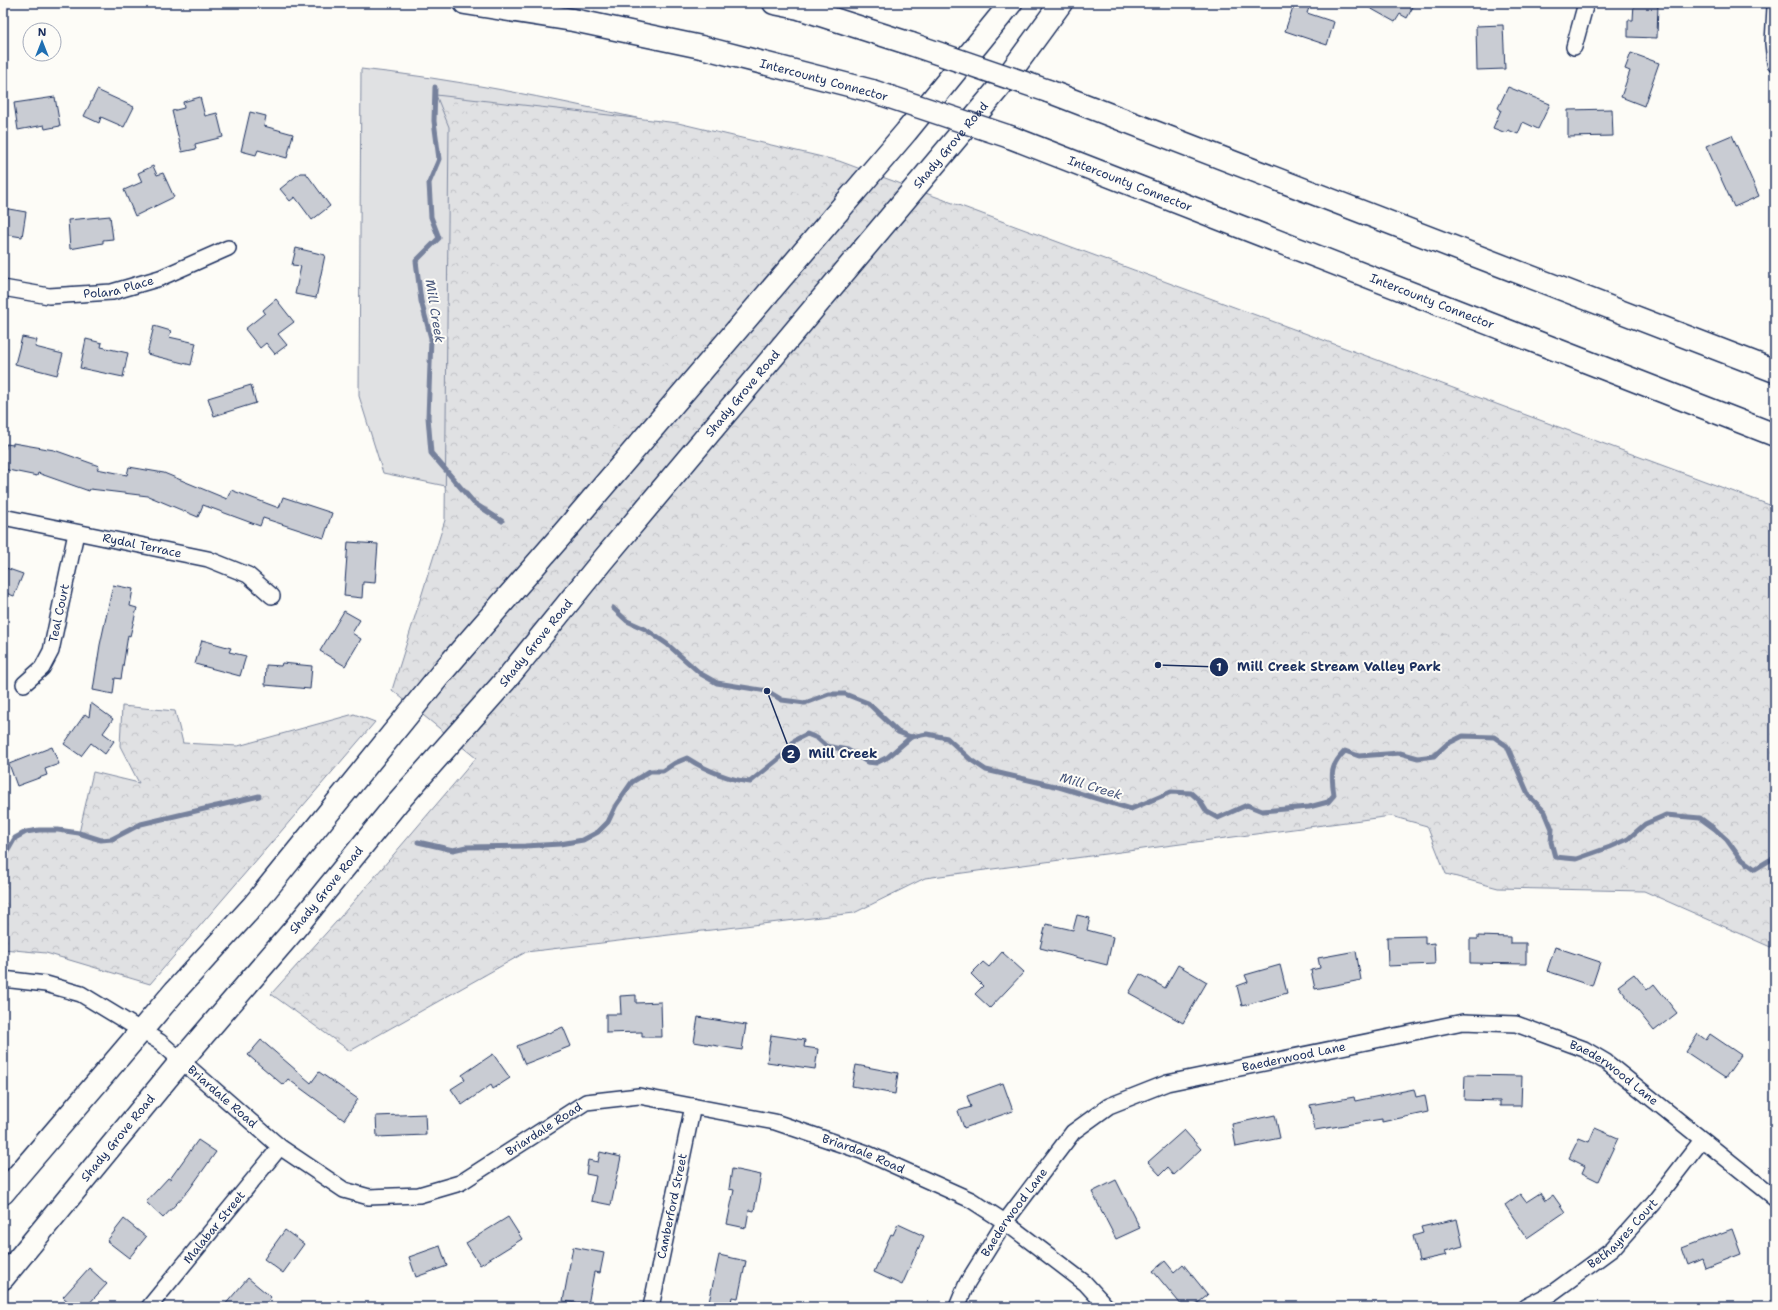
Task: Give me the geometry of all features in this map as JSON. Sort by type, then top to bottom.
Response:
[{"type":"main road","name":"Intercounty Connector","points":[[465,3],[573,20],[678,42],[872,91],[1010,137],[1775,435]]},
{"type":"main road","points":[[774,3],[799,8],[911,44],[1048,91],[1775,371]]},
{"type":"main road","points":[[3,1194],[174,991],[253,906],[444,670],[559,538],[901,137],[1011,3]]},
{"type":"main road","name":"Shady Grove Road","points":[[3,1278],[181,1061],[292,932],[397,804],[505,681],[602,561],[1002,84],[1061,3]]},
{"type":"street","points":[[1574,47],[1586,3]]},
{"type":"street","points":[[1775,7],[1773,43],[1775,63]]},
{"type":"street","name":"Polara Place","points":[[3,288],[49,296],[112,292],[160,278],[228,248]]},
{"type":"street","name":"Rydal Terrace","points":[[3,518],[208,559],[248,576],[272,596]]},
{"type":"street","name":"Teal Court","points":[[24,684],[42,668],[51,651],[76,533]]},
{"type":"street","name":"Briardale Road","points":[[3,979],[46,984],[81,994],[142,1030],[160,1042],[280,1147],[344,1190],[369,1197],[419,1195],[460,1183],[586,1102],[639,1096],[775,1122],[864,1152],[971,1200],[1005,1222],[1085,1283],[1107,1307]]},
{"type":"street","name":"Baederwood Lane","points":[[957,1307],[967,1283],[1005,1222],[1073,1132],[1109,1106],[1167,1083],[1464,1022],[1516,1024],[1584,1049],[1606,1062],[1775,1198]]},
{"type":"street","name":"Camberford Street","points":[[651,1307],[693,1106]]},
{"type":"street","name":"Bethayres Court","points":[[1525,1307],[1552,1293],[1612,1249],[1654,1202],[1702,1140]]},
{"type":"street","name":"Malabar Street","points":[[149,1307],[280,1147]]},
{"type":"green space","points":[[361,69],[432,78],[502,90],[641,119],[551,508],[383,473],[359,396]]},
{"type":"green space","points":[[436,95],[678,123],[839,161],[1775,507],[1775,949],[1644,891],[1498,888],[1446,874],[1427,826],[1391,816],[925,878],[854,913],[526,952],[350,1051],[271,994],[336,922],[476,758],[392,690],[445,520],[449,127]]},
{"type":"green space","points":[[122,706],[175,711],[183,743],[238,746],[354,714],[375,722],[150,984],[46,953],[3,949],[3,859],[15,838],[26,832],[39,830],[58,830],[79,833],[93,772],[139,783],[120,746]]},
{"type":"building","points":[[1361,3],[1415,3],[1407,18],[1400,14],[1395,22]]},
{"type":"building","points":[[1634,3],[1658,3],[1657,38],[1628,37],[1628,20],[1633,20]]},
{"type":"building","points":[[1294,4],[1309,8],[1307,13],[1334,22],[1327,45],[1285,31]]},
{"type":"building","points":[[1503,25],[1505,69],[1477,70],[1476,26]]},
{"type":"building","points":[[1631,53],[1659,63],[1644,106],[1621,97],[1630,71],[1625,69]]},
{"type":"building","points":[[1508,87],[1550,104],[1538,129],[1523,122],[1518,134],[1508,130],[1506,133],[1493,128],[1501,110],[1498,108]]},
{"type":"building","points":[[97,90],[134,107],[124,127],[101,117],[99,123],[84,116]]},
{"type":"building","points":[[55,97],[60,126],[45,129],[44,125],[18,130],[14,103]]},
{"type":"building","points":[[200,97],[205,116],[217,113],[223,137],[195,144],[196,149],[182,152],[172,111],[184,108],[183,102]]},
{"type":"building","points":[[1612,109],[1613,136],[1568,137],[1568,110]]},
{"type":"building","points":[[250,112],[266,116],[264,126],[293,134],[287,158],[258,150],[256,155],[241,151]]},
{"type":"building","points":[[1732,135],[1759,196],[1734,207],[1706,146]]},
{"type":"building","points":[[153,166],[157,175],[163,173],[174,197],[135,216],[124,190],[142,182],[138,173]]},
{"type":"building","points":[[300,173],[306,173],[330,206],[312,220],[295,197],[290,201],[280,189]]},
{"type":"building","points":[[3,208],[26,212],[22,237],[3,234]]},
{"type":"building","points":[[110,216],[113,239],[103,240],[103,243],[70,249],[68,220]]},
{"type":"building","points":[[296,248],[325,255],[316,298],[295,294],[301,266],[292,265]]},
{"type":"building","points":[[276,299],[294,322],[278,334],[287,345],[275,354],[266,343],[260,348],[245,329],[265,313],[263,310]]},
{"type":"building","points":[[154,326],[171,331],[169,337],[196,343],[191,365],[147,354]]},
{"type":"building","points":[[22,337],[37,340],[35,347],[63,354],[57,375],[15,364]]},
{"type":"building","points":[[86,339],[102,343],[101,347],[128,353],[123,377],[80,368]]},
{"type":"building","points":[[251,385],[256,403],[214,416],[208,398]]},
{"type":"building","points":[[13,443],[54,450],[99,466],[97,469],[127,475],[129,467],[164,473],[227,499],[231,490],[279,508],[283,497],[332,513],[324,538],[263,518],[260,526],[203,505],[198,517],[148,496],[90,489],[89,491],[38,473],[37,476],[3,469],[3,449],[5,449],[6,444],[13,445]]},
{"type":"building","points":[[348,542],[378,544],[375,583],[363,582],[362,598],[344,596]]},
{"type":"building","points":[[3,567],[23,574],[14,596],[3,592]]},
{"type":"building","points":[[113,585],[133,589],[130,606],[137,608],[130,636],[128,635],[121,679],[115,678],[113,694],[93,690],[100,645]]},
{"type":"building","points":[[344,611],[360,620],[352,633],[361,639],[345,666],[320,651]]},
{"type":"building","points":[[202,640],[231,648],[229,652],[246,656],[240,676],[195,664]]},
{"type":"building","points":[[282,663],[312,666],[310,689],[265,685],[266,665],[281,666]]},
{"type":"building","points":[[91,703],[113,719],[103,733],[114,741],[105,754],[91,743],[81,756],[64,744],[85,714],[89,717]]},
{"type":"building","points":[[52,747],[59,764],[45,769],[47,775],[17,786],[9,764]]},
{"type":"building","points":[[1077,915],[1090,918],[1087,930],[1113,937],[1107,965],[1040,948],[1046,924],[1073,930]]},
{"type":"building","points":[[1425,936],[1425,944],[1434,943],[1435,964],[1388,966],[1387,937]]},
{"type":"building","points":[[1478,936],[1510,937],[1510,943],[1526,943],[1526,964],[1470,963],[1470,939],[1478,939]]},
{"type":"building","points":[[1555,947],[1600,962],[1592,986],[1547,971]]},
{"type":"building","points":[[1356,951],[1361,980],[1315,989],[1311,970],[1320,968],[1318,958]]},
{"type":"building","points":[[1002,952],[1024,972],[990,1008],[975,994],[983,986],[971,974],[983,962],[989,967]]},
{"type":"building","points":[[1178,965],[1207,982],[1183,1023],[1129,993],[1140,974],[1165,988]]},
{"type":"building","points":[[1280,965],[1287,993],[1242,1006],[1237,986],[1248,982],[1245,975]]},
{"type":"building","points":[[1634,974],[1647,990],[1654,984],[1677,1013],[1654,1031],[1618,986]]},
{"type":"building","points":[[636,995],[636,1003],[661,1002],[662,1037],[642,1037],[642,1032],[606,1033],[606,1014],[621,1014],[620,996]]},
{"type":"building","points":[[698,1017],[746,1025],[742,1050],[694,1042]]},
{"type":"building","points":[[563,1027],[571,1046],[525,1064],[517,1046]]},
{"type":"building","points":[[1698,1034],[1706,1040],[1710,1034],[1741,1055],[1725,1078],[1686,1052]]},
{"type":"building","points":[[771,1035],[805,1040],[804,1047],[818,1049],[815,1069],[767,1062]]},
{"type":"building","points":[[261,1040],[311,1083],[319,1072],[358,1099],[344,1120],[288,1079],[283,1085],[248,1055]]},
{"type":"building","points":[[493,1054],[510,1078],[493,1089],[491,1085],[462,1105],[451,1089],[465,1080],[462,1075]]},
{"type":"building","points":[[856,1065],[898,1073],[895,1094],[852,1086]]},
{"type":"building","points":[[1465,1075],[1522,1076],[1521,1106],[1500,1106],[1500,1101],[1464,1100]]},
{"type":"building","points":[[1003,1083],[1013,1111],[964,1128],[958,1111],[971,1107],[967,1096]]},
{"type":"building","points":[[1414,1089],[1416,1097],[1425,1095],[1428,1112],[1382,1122],[1382,1119],[1315,1130],[1310,1105],[1354,1097],[1355,1101]]},
{"type":"building","points":[[425,1114],[426,1135],[377,1137],[376,1116]]},
{"type":"building","points":[[1275,1115],[1280,1138],[1236,1147],[1232,1124]]},
{"type":"building","points":[[1595,1128],[1618,1138],[1598,1181],[1582,1173],[1585,1166],[1569,1158],[1579,1138],[1589,1142]]},
{"type":"building","points":[[1184,1130],[1201,1149],[1173,1175],[1167,1168],[1160,1175],[1148,1162]]},
{"type":"building","points":[[198,1140],[216,1152],[189,1190],[163,1218],[146,1202],[168,1178],[170,1179]]},
{"type":"building","points":[[600,1152],[621,1157],[611,1205],[591,1201],[596,1176],[586,1174],[588,1160],[598,1162]]},
{"type":"building","points":[[732,1169],[761,1175],[754,1211],[749,1210],[746,1228],[727,1224],[734,1190],[729,1189]]},
{"type":"building","points":[[1116,1180],[1140,1228],[1116,1239],[1092,1192]]},
{"type":"building","points":[[1540,1193],[1545,1201],[1553,1195],[1565,1212],[1527,1238],[1505,1205],[1520,1194],[1526,1202]]},
{"type":"building","points":[[508,1217],[522,1239],[480,1265],[466,1243]]},
{"type":"building","points":[[124,1219],[146,1237],[129,1258],[107,1241]]},
{"type":"building","points":[[1457,1219],[1463,1246],[1445,1251],[1447,1255],[1419,1261],[1413,1236],[1423,1233],[1421,1227]]},
{"type":"building","points":[[898,1224],[924,1236],[902,1285],[874,1272],[891,1234],[893,1235]]},
{"type":"building","points":[[1732,1229],[1741,1254],[1705,1268],[1702,1259],[1688,1265],[1682,1248]]},
{"type":"building","points":[[285,1230],[304,1244],[283,1273],[264,1259]]},
{"type":"building","points":[[440,1246],[447,1266],[416,1277],[409,1257]]},
{"type":"building","points":[[573,1247],[604,1253],[600,1273],[594,1272],[588,1305],[563,1301]]},
{"type":"building","points":[[719,1255],[746,1261],[738,1298],[732,1297],[730,1307],[708,1307]]},
{"type":"building","points":[[1165,1261],[1174,1272],[1183,1264],[1208,1295],[1193,1307],[1183,1307],[1153,1271]]},
{"type":"building","points":[[89,1268],[107,1284],[86,1307],[74,1307],[63,1297]]},
{"type":"building","points":[[248,1278],[271,1297],[263,1307],[223,1307]]},
{"type":"waterway","name":"Mill Creek","points":[[435,87],[434,121],[439,159],[429,183],[431,217],[439,238],[416,261],[421,301],[431,338],[428,417],[431,453],[474,503],[502,521]]},
{"type":"waterway","name":"Mill Creek","points":[[613,608],[627,621],[645,629],[667,644],[701,674],[717,683],[767,691],[782,700],[805,703],[829,694],[845,694],[868,703],[898,732],[911,737],[927,734],[947,738],[971,760],[986,770],[1059,787],[1131,809],[1171,792],[1191,793],[1200,801],[1207,812],[1218,818],[1247,805],[1262,811],[1309,807],[1328,802],[1334,795],[1332,781],[1334,766],[1345,751],[1359,756],[1400,753],[1418,758],[1434,756],[1447,744],[1463,736],[1494,737],[1507,746],[1529,796],[1545,812],[1552,829],[1551,842],[1555,857],[1576,859],[1610,847],[1628,839],[1645,824],[1666,815],[1700,818],[1727,840],[1740,858],[1755,869],[1770,860],[1775,859]]},
{"type":"waterway","points":[[418,842],[453,850],[466,847],[560,844],[583,840],[598,832],[608,822],[616,805],[632,782],[650,771],[663,771],[675,763],[687,758],[718,774],[750,782],[782,756],[795,740],[807,734],[817,738],[826,746],[848,750],[867,762],[876,763],[888,757],[911,737]]},
{"type":"waterway","points":[[3,859],[15,838],[26,832],[58,830],[79,833],[101,840],[112,839],[141,824],[259,796]]},
{"type":"place","name":"Mill Creek Stream Valley Park","points":[[1158,665]]},
{"type":"place","name":"Mill Creek","points":[[767,691]]}]
